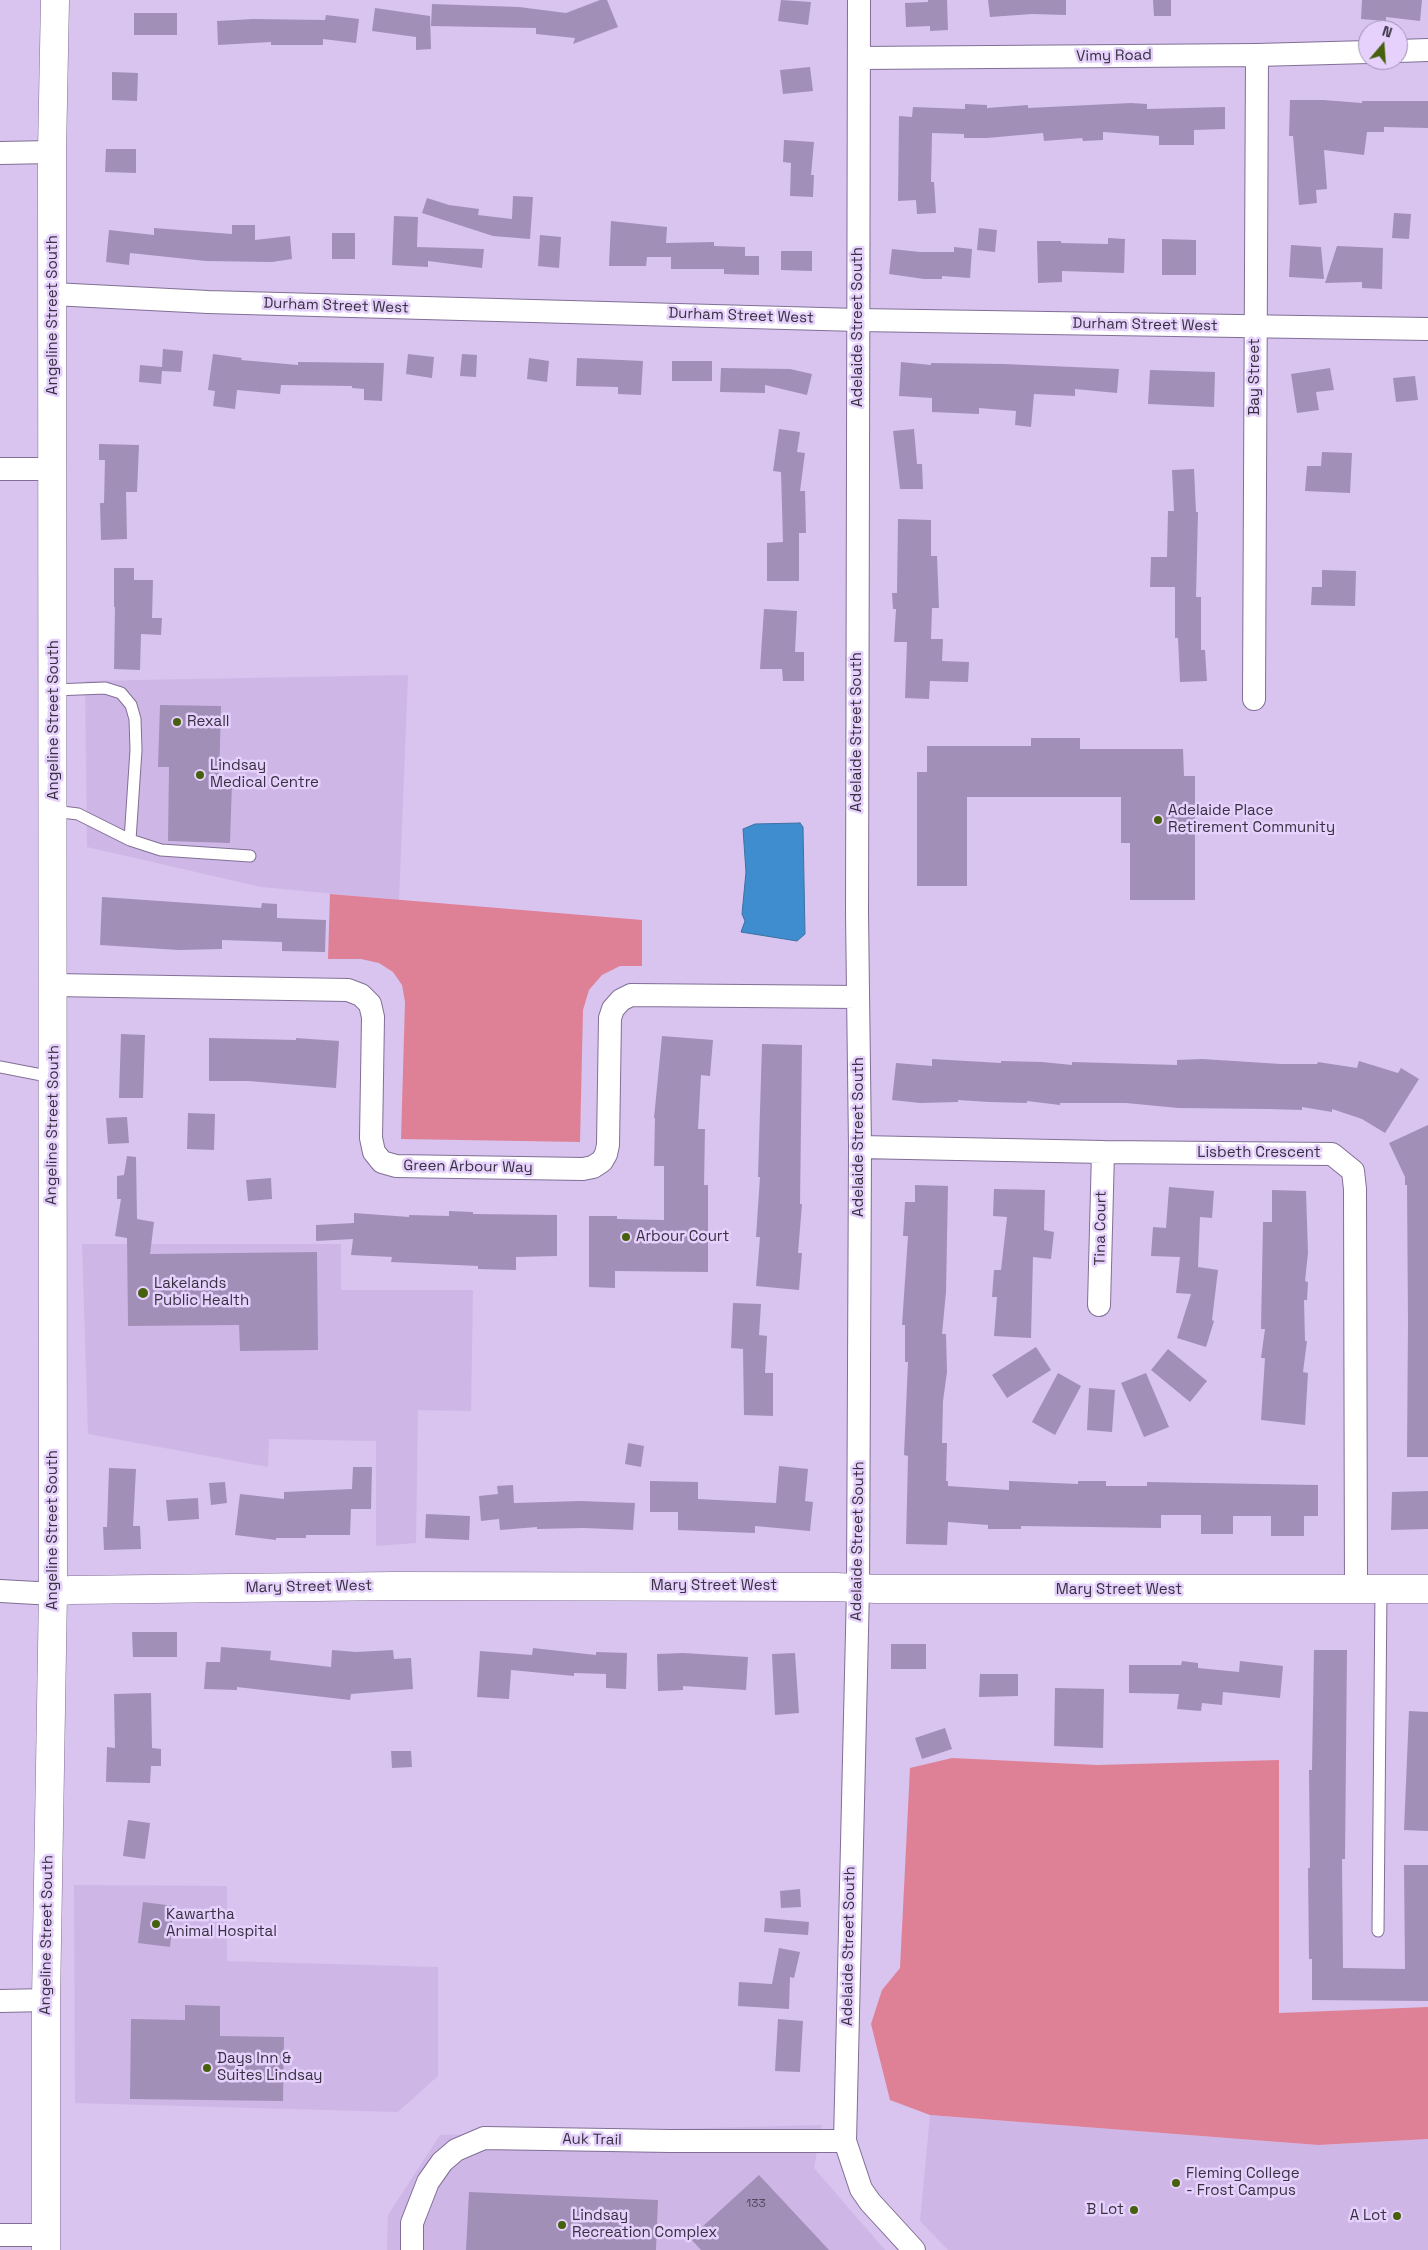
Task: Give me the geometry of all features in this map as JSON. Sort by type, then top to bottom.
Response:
[{"type":"main road","name":"Angeline Street South","points":[[46,2243],[46,2000],[53,1592],[54,690],[52,152],[55,0]]},
{"type":"main road","name":"Mary Street West","points":[[53,1592],[71,1590],[395,1586],[836,1587],[858,1589],[1428,1589]]},
{"type":"street","name":"Adelaide Street South","points":[[859,0],[858,997],[860,1147],[858,1589],[845,2141],[861,2189],[870,2202],[914,2250]]},
{"type":"street","points":[[1408,51],[1428,50]]},
{"type":"street","name":"Vimy Road","points":[[859,58],[1257,55],[1358,52]]},
{"type":"street","name":"Bay Street","points":[[1254,699],[1257,55]]},
{"type":"street","points":[[0,153],[52,152]]},
{"type":"street","name":"Durham Street West","points":[[53,294],[208,302],[858,320],[1428,329]]},
{"type":"street","points":[[0,469],[52,469]]},
{"type":"street","name":"Green Arbour Way","points":[[54,985],[348,990],[361,995],[370,1004],[373,1017],[371,1138],[374,1152],[382,1162],[396,1166],[583,1169],[593,1167],[602,1161],[606,1154],[608,1144],[610,1018],[613,1009],[621,1000],[631,995],[858,997]]},
{"type":"street","name":"Lisbeth Crescent","points":[[860,1147],[1332,1154],[1353,1171],[1369,1589]]},
{"type":"street","name":"Tina Court","points":[[1099,1305],[1103,1152]]},
{"type":"street","name":"Mary Street West","points":[[0,1591],[53,1592]]},
{"type":"street","points":[[0,2002],[46,2000]]},
{"type":"street","name":"Auk Trail","points":[[412,2250],[412,2223],[428,2182],[442,2162],[456,2150],[484,2138],[845,2141]]},
{"type":"street","points":[[0,2235],[46,2243]]},
{"type":"lane","points":[[54,690],[105,688],[121,693],[131,705],[136,719],[136,750],[130,840]]},
{"type":"lane","points":[[54,811],[78,814],[130,840],[168,851],[250,856]]},
{"type":"lane","points":[[0,1068],[53,1078]]},
{"type":"lane","points":[[1369,1589],[1378,1931]]},
{"type":"shaded area","points":[[408,675],[399,900],[261,887],[87,847],[85,681]]},
{"type":"shaded area","points":[[330,894],[642,920],[642,966],[620,966],[602,975],[589,990],[583,1010],[580,1142],[401,1139],[405,1002],[402,985],[393,972],[379,963],[361,959],[328,959]]},
{"type":"shaded area","points":[[82,1244],[341,1244],[341,1290],[473,1290],[471,1411],[418,1410],[416,1543],[376,1546],[376,1441],[269,1439],[268,1467],[88,1434]]},
{"type":"shaded area","points":[[952,1758],[1097,1765],[1279,1760],[1279,2013],[1428,2007],[1428,2139],[1318,2145],[930,2115],[890,2100],[871,2024],[882,1990],[900,1968],[910,1768]]},
{"type":"shaded area","points":[[74,1885],[227,1886],[227,1961],[438,1967],[438,2076],[398,2112],[75,2103]]},
{"type":"shaded area","name":"Fleming College - Frost Campus","points":[[930,2115],[1318,2145],[1428,2139],[1428,2250],[948,2250],[920,2221]]},
{"type":"shaded area","points":[[822,2125],[814,2168],[885,2250],[387,2250],[388,2215],[440,2135]]},
{"type":"water","points":[[800,823],[803,827],[805,934],[797,941],[741,932],[745,921],[742,914],[746,872],[743,829],[755,824]]},
{"type":"building","points":[[600,0],[607,0],[618,27],[573,44],[575,38],[536,34],[536,28],[431,26],[432,4],[519,7],[566,13]]},
{"type":"building","points":[[781,0],[811,2],[808,25],[778,21]]},
{"type":"building","points":[[928,0],[947,0],[948,30],[930,31],[930,26],[906,27],[905,3],[928,2]]},
{"type":"building","points":[[988,0],[1066,0],[1066,15],[1032,14],[990,17]]},
{"type":"building","points":[[1153,0],[1171,0],[1171,16],[1154,16]]},
{"type":"building","points":[[1362,0],[1422,0],[1420,21],[1386,17],[1386,20],[1361,19]]},
{"type":"building","points":[[375,8],[430,16],[431,49],[416,50],[416,37],[372,31]]},
{"type":"building","points":[[134,13],[177,13],[177,35],[134,35]]},
{"type":"building","points":[[326,15],[359,19],[356,43],[323,39],[323,45],[271,45],[271,42],[218,45],[217,21],[253,19],[325,20]]},
{"type":"building","points":[[810,67],[813,91],[783,94],[780,70]]},
{"type":"building","points":[[112,72],[138,73],[137,101],[112,100]]},
{"type":"building","points":[[1290,100],[1362,103],[1362,101],[1428,101],[1428,128],[1384,127],[1384,132],[1367,132],[1364,155],[1324,150],[1327,189],[1316,190],[1317,203],[1299,205],[1293,136],[1289,136]]},
{"type":"building","points":[[1131,103],[1147,104],[1147,109],[1225,107],[1225,129],[1194,130],[1194,145],[1159,145],[1159,136],[1103,132],[1103,140],[1083,141],[1082,138],[1044,141],[1043,133],[964,138],[964,134],[932,133],[931,182],[934,182],[936,213],[917,214],[916,200],[898,201],[899,116],[912,117],[913,107],[965,109],[965,104],[987,105],[987,108],[1028,105],[1028,108]]},
{"type":"building","points":[[784,140],[814,142],[811,175],[814,175],[813,197],[790,196],[791,163],[783,162]]},
{"type":"building","points":[[106,149],[136,149],[136,173],[105,172]]},
{"type":"building","points":[[513,196],[533,197],[530,239],[493,236],[422,213],[427,198],[449,205],[479,209],[478,215],[512,219]]},
{"type":"building","points":[[1394,213],[1411,214],[1409,239],[1392,238]]},
{"type":"building","points":[[394,216],[418,217],[417,247],[484,249],[482,268],[428,261],[428,267],[392,265]]},
{"type":"building","points":[[611,221],[667,227],[666,243],[714,242],[714,246],[745,247],[745,256],[759,256],[759,275],[724,274],[724,269],[671,269],[671,257],[647,257],[646,266],[609,266]]},
{"type":"building","points":[[232,225],[255,225],[255,240],[290,236],[292,259],[272,262],[206,261],[130,253],[129,265],[106,262],[109,230],[154,235],[154,228],[232,234]]},
{"type":"building","points":[[979,228],[997,230],[995,252],[977,250]]},
{"type":"building","points":[[332,233],[355,233],[355,259],[332,259]]},
{"type":"building","points":[[540,235],[561,237],[559,268],[538,266]]},
{"type":"building","points":[[1108,238],[1125,239],[1124,273],[1062,271],[1062,282],[1038,283],[1037,241],[1108,244]]},
{"type":"building","points":[[1162,239],[1196,240],[1196,275],[1162,275]]},
{"type":"building","points":[[1291,245],[1321,247],[1324,279],[1289,277]]},
{"type":"building","points":[[1337,246],[1383,248],[1382,289],[1362,288],[1362,282],[1325,283]]},
{"type":"building","points":[[954,247],[972,249],[970,278],[942,276],[942,279],[924,279],[889,274],[892,249],[920,252],[954,252]]},
{"type":"building","points":[[781,251],[812,251],[812,271],[781,270]]},
{"type":"building","points":[[163,349],[183,351],[181,372],[162,371],[161,384],[139,382],[140,365],[162,367]]},
{"type":"building","points":[[213,354],[242,358],[241,360],[298,365],[298,362],[384,363],[382,401],[364,400],[364,389],[352,388],[352,386],[281,385],[280,394],[237,390],[235,409],[213,406],[215,391],[208,390]]},
{"type":"building","points":[[408,354],[434,357],[432,378],[406,374]]},
{"type":"building","points":[[462,354],[477,355],[476,377],[460,376]]},
{"type":"building","points":[[529,358],[549,361],[547,382],[527,379]]},
{"type":"building","points":[[577,358],[643,361],[641,395],[618,394],[618,387],[576,386]]},
{"type":"building","points":[[672,361],[712,361],[712,381],[672,381]]},
{"type":"building","points":[[901,362],[931,365],[931,363],[1004,364],[1119,369],[1117,393],[1075,389],[1075,396],[1034,394],[1031,427],[1015,425],[1016,411],[979,408],[979,414],[932,412],[932,398],[899,396]]},
{"type":"building","points":[[721,368],[790,369],[812,374],[807,395],[765,385],[765,393],[720,392]]},
{"type":"building","points":[[1330,368],[1334,390],[1316,392],[1319,410],[1297,413],[1291,374]]},
{"type":"building","points":[[1150,370],[1215,372],[1214,407],[1148,404]]},
{"type":"building","points":[[1415,376],[1418,400],[1396,402],[1393,378]]},
{"type":"building","points":[[779,429],[800,432],[797,452],[805,453],[800,491],[805,491],[806,533],[799,533],[799,581],[767,581],[767,543],[783,542],[781,472],[773,471]]},
{"type":"building","points":[[914,429],[917,464],[922,464],[923,489],[900,489],[893,431]]},
{"type":"building","points":[[99,444],[139,445],[137,492],[126,492],[127,539],[101,540],[100,503],[104,503],[105,460],[99,460]]},
{"type":"building","points":[[1322,452],[1352,453],[1350,493],[1305,491],[1307,466],[1321,466]]},
{"type":"building","points":[[1194,469],[1196,512],[1198,512],[1196,597],[1201,597],[1201,650],[1205,650],[1207,681],[1180,682],[1178,638],[1175,638],[1175,587],[1150,587],[1151,557],[1167,557],[1168,511],[1174,511],[1172,470]]},
{"type":"building","points":[[898,519],[931,520],[931,556],[937,556],[939,608],[932,608],[931,639],[943,639],[942,661],[969,662],[968,682],[930,681],[929,699],[905,698],[907,642],[894,642],[896,609],[893,609],[892,593],[897,593]]},
{"type":"building","points":[[114,568],[134,568],[134,580],[153,580],[152,618],[162,618],[161,635],[141,634],[140,670],[114,669]]},
{"type":"building","points":[[1322,570],[1356,571],[1355,606],[1311,605],[1312,587],[1322,587]]},
{"type":"building","points":[[764,609],[797,611],[795,652],[804,652],[804,681],[783,681],[782,669],[760,669]]},
{"type":"building","name":"Lindsay Medical Centre","points":[[160,705],[221,706],[219,782],[232,783],[230,843],[168,841],[169,767],[158,767]]},
{"type":"building","name":"Adelaide Place Retirement Community","points":[[1031,738],[1080,738],[1080,749],[1183,749],[1184,776],[1195,776],[1195,900],[1130,900],[1130,843],[1121,843],[1121,797],[967,797],[967,886],[917,886],[917,772],[927,772],[927,746],[1031,746]]},
{"type":"building","points":[[102,897],[261,908],[262,903],[277,904],[277,918],[326,920],[325,952],[282,951],[282,942],[222,940],[222,949],[179,950],[100,945]]},
{"type":"building","points":[[121,1034],[145,1035],[143,1098],[119,1098]]},
{"type":"building","points":[[662,1036],[713,1040],[710,1076],[701,1075],[698,1129],[705,1129],[704,1185],[708,1185],[708,1272],[615,1271],[615,1288],[589,1287],[589,1216],[617,1216],[617,1219],[664,1220],[664,1166],[654,1166],[654,1118]]},
{"type":"building","points":[[209,1038],[296,1040],[296,1038],[339,1041],[336,1088],[248,1081],[209,1081]]},
{"type":"building","points":[[762,1044],[802,1045],[800,1204],[802,1204],[798,1253],[802,1253],[799,1290],[756,1286],[760,1237],[756,1237],[760,1177],[758,1177]]},
{"type":"building","points":[[932,1059],[1001,1063],[1001,1061],[1042,1062],[1072,1065],[1072,1062],[1177,1065],[1177,1060],[1202,1059],[1281,1064],[1317,1064],[1318,1062],[1357,1068],[1359,1061],[1398,1073],[1401,1068],[1419,1079],[1385,1133],[1362,1119],[1332,1109],[1332,1112],[1302,1107],[1302,1110],[1178,1108],[1126,1103],[1060,1103],[1060,1105],[1027,1101],[1027,1103],[958,1100],[958,1102],[920,1103],[892,1100],[896,1063],[932,1066]]},
{"type":"building","points":[[188,1113],[215,1114],[214,1150],[187,1149]]},
{"type":"building","points":[[127,1117],[129,1143],[108,1144],[106,1118]]},
{"type":"building","points":[[1428,1125],[1428,1457],[1407,1457],[1407,1185],[1405,1185],[1405,1177],[1389,1143]]},
{"type":"building","points":[[127,1156],[136,1157],[137,1219],[154,1222],[150,1254],[317,1252],[318,1350],[240,1351],[239,1325],[128,1326],[127,1238],[115,1236],[121,1199],[117,1199],[117,1176],[124,1175]]},
{"type":"building","points":[[271,1178],[272,1199],[248,1201],[246,1180]]},
{"type":"building","points":[[915,1185],[948,1186],[946,1292],[942,1334],[946,1334],[947,1372],[943,1401],[942,1443],[947,1443],[946,1481],[948,1481],[948,1486],[1009,1490],[1009,1481],[1078,1484],[1078,1481],[1106,1481],[1106,1486],[1147,1486],[1147,1482],[1318,1485],[1318,1516],[1304,1516],[1304,1536],[1271,1536],[1271,1516],[1233,1516],[1233,1534],[1201,1534],[1201,1515],[1161,1515],[1161,1528],[1021,1526],[1021,1529],[988,1529],[988,1525],[948,1522],[947,1545],[906,1544],[908,1456],[904,1455],[908,1362],[905,1362],[905,1325],[902,1325],[908,1236],[903,1236],[905,1202],[915,1202]]},
{"type":"building","points":[[1169,1187],[1214,1191],[1212,1218],[1200,1217],[1198,1267],[1218,1270],[1212,1320],[1214,1321],[1206,1347],[1177,1338],[1191,1294],[1176,1293],[1180,1257],[1151,1256],[1153,1227],[1166,1228]]},
{"type":"building","points":[[994,1189],[1045,1190],[1044,1230],[1054,1232],[1051,1259],[1033,1257],[1031,1338],[994,1336],[997,1297],[992,1297],[994,1270],[1001,1270],[1007,1217],[993,1216]]},
{"type":"building","points":[[1272,1190],[1306,1191],[1308,1253],[1305,1281],[1308,1282],[1307,1300],[1304,1300],[1305,1341],[1307,1341],[1303,1372],[1308,1373],[1305,1425],[1261,1420],[1265,1358],[1261,1358],[1265,1329],[1261,1329],[1263,1222],[1272,1222]]},
{"type":"building","points":[[449,1211],[473,1212],[473,1214],[557,1215],[557,1256],[516,1257],[516,1270],[478,1269],[478,1266],[391,1262],[392,1257],[351,1255],[353,1239],[316,1241],[316,1225],[354,1223],[354,1213],[409,1217],[409,1215],[449,1216]]},
{"type":"building","points":[[733,1303],[761,1304],[759,1335],[767,1336],[765,1373],[773,1373],[773,1416],[744,1415],[743,1349],[731,1348]]},
{"type":"building","points":[[1036,1347],[1051,1370],[1007,1398],[992,1375]]},
{"type":"building","points":[[1168,1349],[1207,1381],[1190,1402],[1151,1370]]},
{"type":"building","points":[[1058,1373],[1081,1386],[1055,1435],[1032,1422]]},
{"type":"building","points":[[1146,1373],[1169,1427],[1144,1437],[1121,1383]]},
{"type":"building","points":[[1089,1388],[1115,1390],[1112,1432],[1087,1430]]},
{"type":"building","points":[[628,1443],[644,1446],[641,1467],[625,1464]]},
{"type":"building","points":[[779,1466],[808,1469],[805,1501],[813,1502],[810,1531],[755,1526],[755,1533],[678,1530],[678,1512],[650,1512],[650,1481],[698,1482],[698,1499],[776,1503]]},
{"type":"building","points":[[353,1467],[372,1467],[371,1509],[351,1509],[350,1535],[306,1535],[306,1538],[276,1538],[276,1540],[235,1535],[240,1494],[284,1499],[284,1492],[352,1489]]},
{"type":"building","points":[[109,1468],[136,1469],[133,1526],[140,1526],[141,1549],[104,1550],[103,1527],[107,1527]]},
{"type":"building","points":[[225,1482],[227,1503],[211,1505],[209,1483]]},
{"type":"building","points":[[513,1485],[514,1503],[580,1501],[635,1503],[633,1530],[537,1529],[537,1527],[500,1530],[499,1519],[481,1521],[479,1496],[498,1494],[497,1486]]},
{"type":"building","points":[[1428,1491],[1428,1529],[1391,1530],[1392,1492]]},
{"type":"building","points":[[198,1498],[199,1519],[168,1521],[166,1500]]},
{"type":"building","points":[[426,1514],[470,1516],[469,1540],[425,1538]]},
{"type":"building","points":[[132,1632],[177,1632],[177,1657],[133,1657]]},
{"type":"building","points":[[891,1644],[926,1644],[926,1669],[891,1669]]},
{"type":"building","points":[[221,1647],[271,1651],[270,1660],[331,1667],[332,1650],[356,1652],[393,1650],[394,1659],[411,1658],[413,1689],[351,1694],[350,1700],[237,1687],[237,1690],[204,1689],[206,1662],[220,1662]]},
{"type":"building","points":[[533,1648],[596,1655],[596,1652],[627,1653],[626,1689],[606,1688],[606,1674],[574,1673],[574,1676],[511,1670],[509,1699],[477,1697],[480,1651],[532,1655]]},
{"type":"building","points":[[1314,1650],[1347,1650],[1345,1859],[1342,1859],[1343,1968],[1405,1969],[1404,1865],[1428,1865],[1428,2001],[1312,2000],[1312,1959],[1309,1959],[1308,1868],[1310,1868],[1309,1770],[1312,1770]]},
{"type":"building","points":[[683,1653],[748,1657],[746,1690],[683,1686],[683,1690],[658,1691],[657,1654]]},
{"type":"building","points":[[795,1653],[799,1713],[775,1715],[772,1654]]},
{"type":"building","points":[[1182,1661],[1198,1663],[1198,1668],[1239,1672],[1240,1661],[1283,1666],[1280,1698],[1223,1692],[1222,1705],[1202,1703],[1201,1711],[1177,1709],[1179,1694],[1129,1693],[1129,1665],[1181,1665]]},
{"type":"building","points":[[980,1674],[1018,1674],[1018,1696],[979,1697]]},
{"type":"building","points":[[1055,1688],[1104,1689],[1103,1748],[1054,1746]]},
{"type":"building","points":[[151,1693],[152,1748],[161,1749],[161,1766],[151,1766],[150,1783],[106,1782],[107,1747],[115,1748],[114,1694]]},
{"type":"building","points":[[1409,1711],[1428,1712],[1428,1831],[1404,1830]]},
{"type":"building","points":[[945,1728],[952,1749],[922,1759],[915,1738]]},
{"type":"building","points":[[391,1751],[411,1751],[412,1767],[392,1768]]},
{"type":"building","points":[[128,1820],[150,1823],[145,1859],[123,1856]]},
{"type":"building","points":[[800,1889],[801,1907],[781,1908],[780,1891]]},
{"type":"building","name":"Kawartha Animal Hospital","points":[[143,1902],[174,1906],[170,1947],[138,1943]]},
{"type":"building","points":[[765,1918],[809,1922],[808,1935],[764,1932]]},
{"type":"building","points":[[779,1948],[800,1952],[794,1978],[790,1977],[789,2009],[738,2006],[739,1982],[772,1984]]},
{"type":"building","name":"Days Inn & Suites Lindsay","points":[[185,2005],[220,2006],[220,2036],[284,2037],[283,2101],[130,2099],[131,2019],[185,2020]]},
{"type":"building","points":[[778,2019],[803,2021],[800,2072],[775,2071]]},
{"type":"building","name":"Lindsay Recreation Complex","points":[[759,2175],[829,2250],[701,2250],[690,2238]]},
{"type":"building","name":"Lindsay Recreation Complex","points":[[469,2192],[658,2200],[656,2250],[466,2250]]},
{"type":"place","name":"Rexall","points":[[177,722]]},
{"type":"place","name":"Lindsay Medical Centre","points":[[200,775]]},
{"type":"place","name":"Adelaide Place Retirement Community","points":[[1158,820]]},
{"type":"place","name":"Arbour Court","points":[[626,1237]]},
{"type":"place","name":"Lakelands Public Health","points":[[143,1293]]},
{"type":"place","name":"Kawartha Animal Hospital","points":[[156,1924]]},
{"type":"place","name":"Days Inn & Suites Lindsay","points":[[207,2068]]},
{"type":"place","name":"Fleming College - Frost Campus","points":[[1176,2183]]},
{"type":"place","name":"B Lot","points":[[1134,2210]]},
{"type":"place","name":"A Lot","points":[[1397,2216]]},
{"type":"place","name":"Lindsay Recreation Complex","points":[[562,2225]]}]
